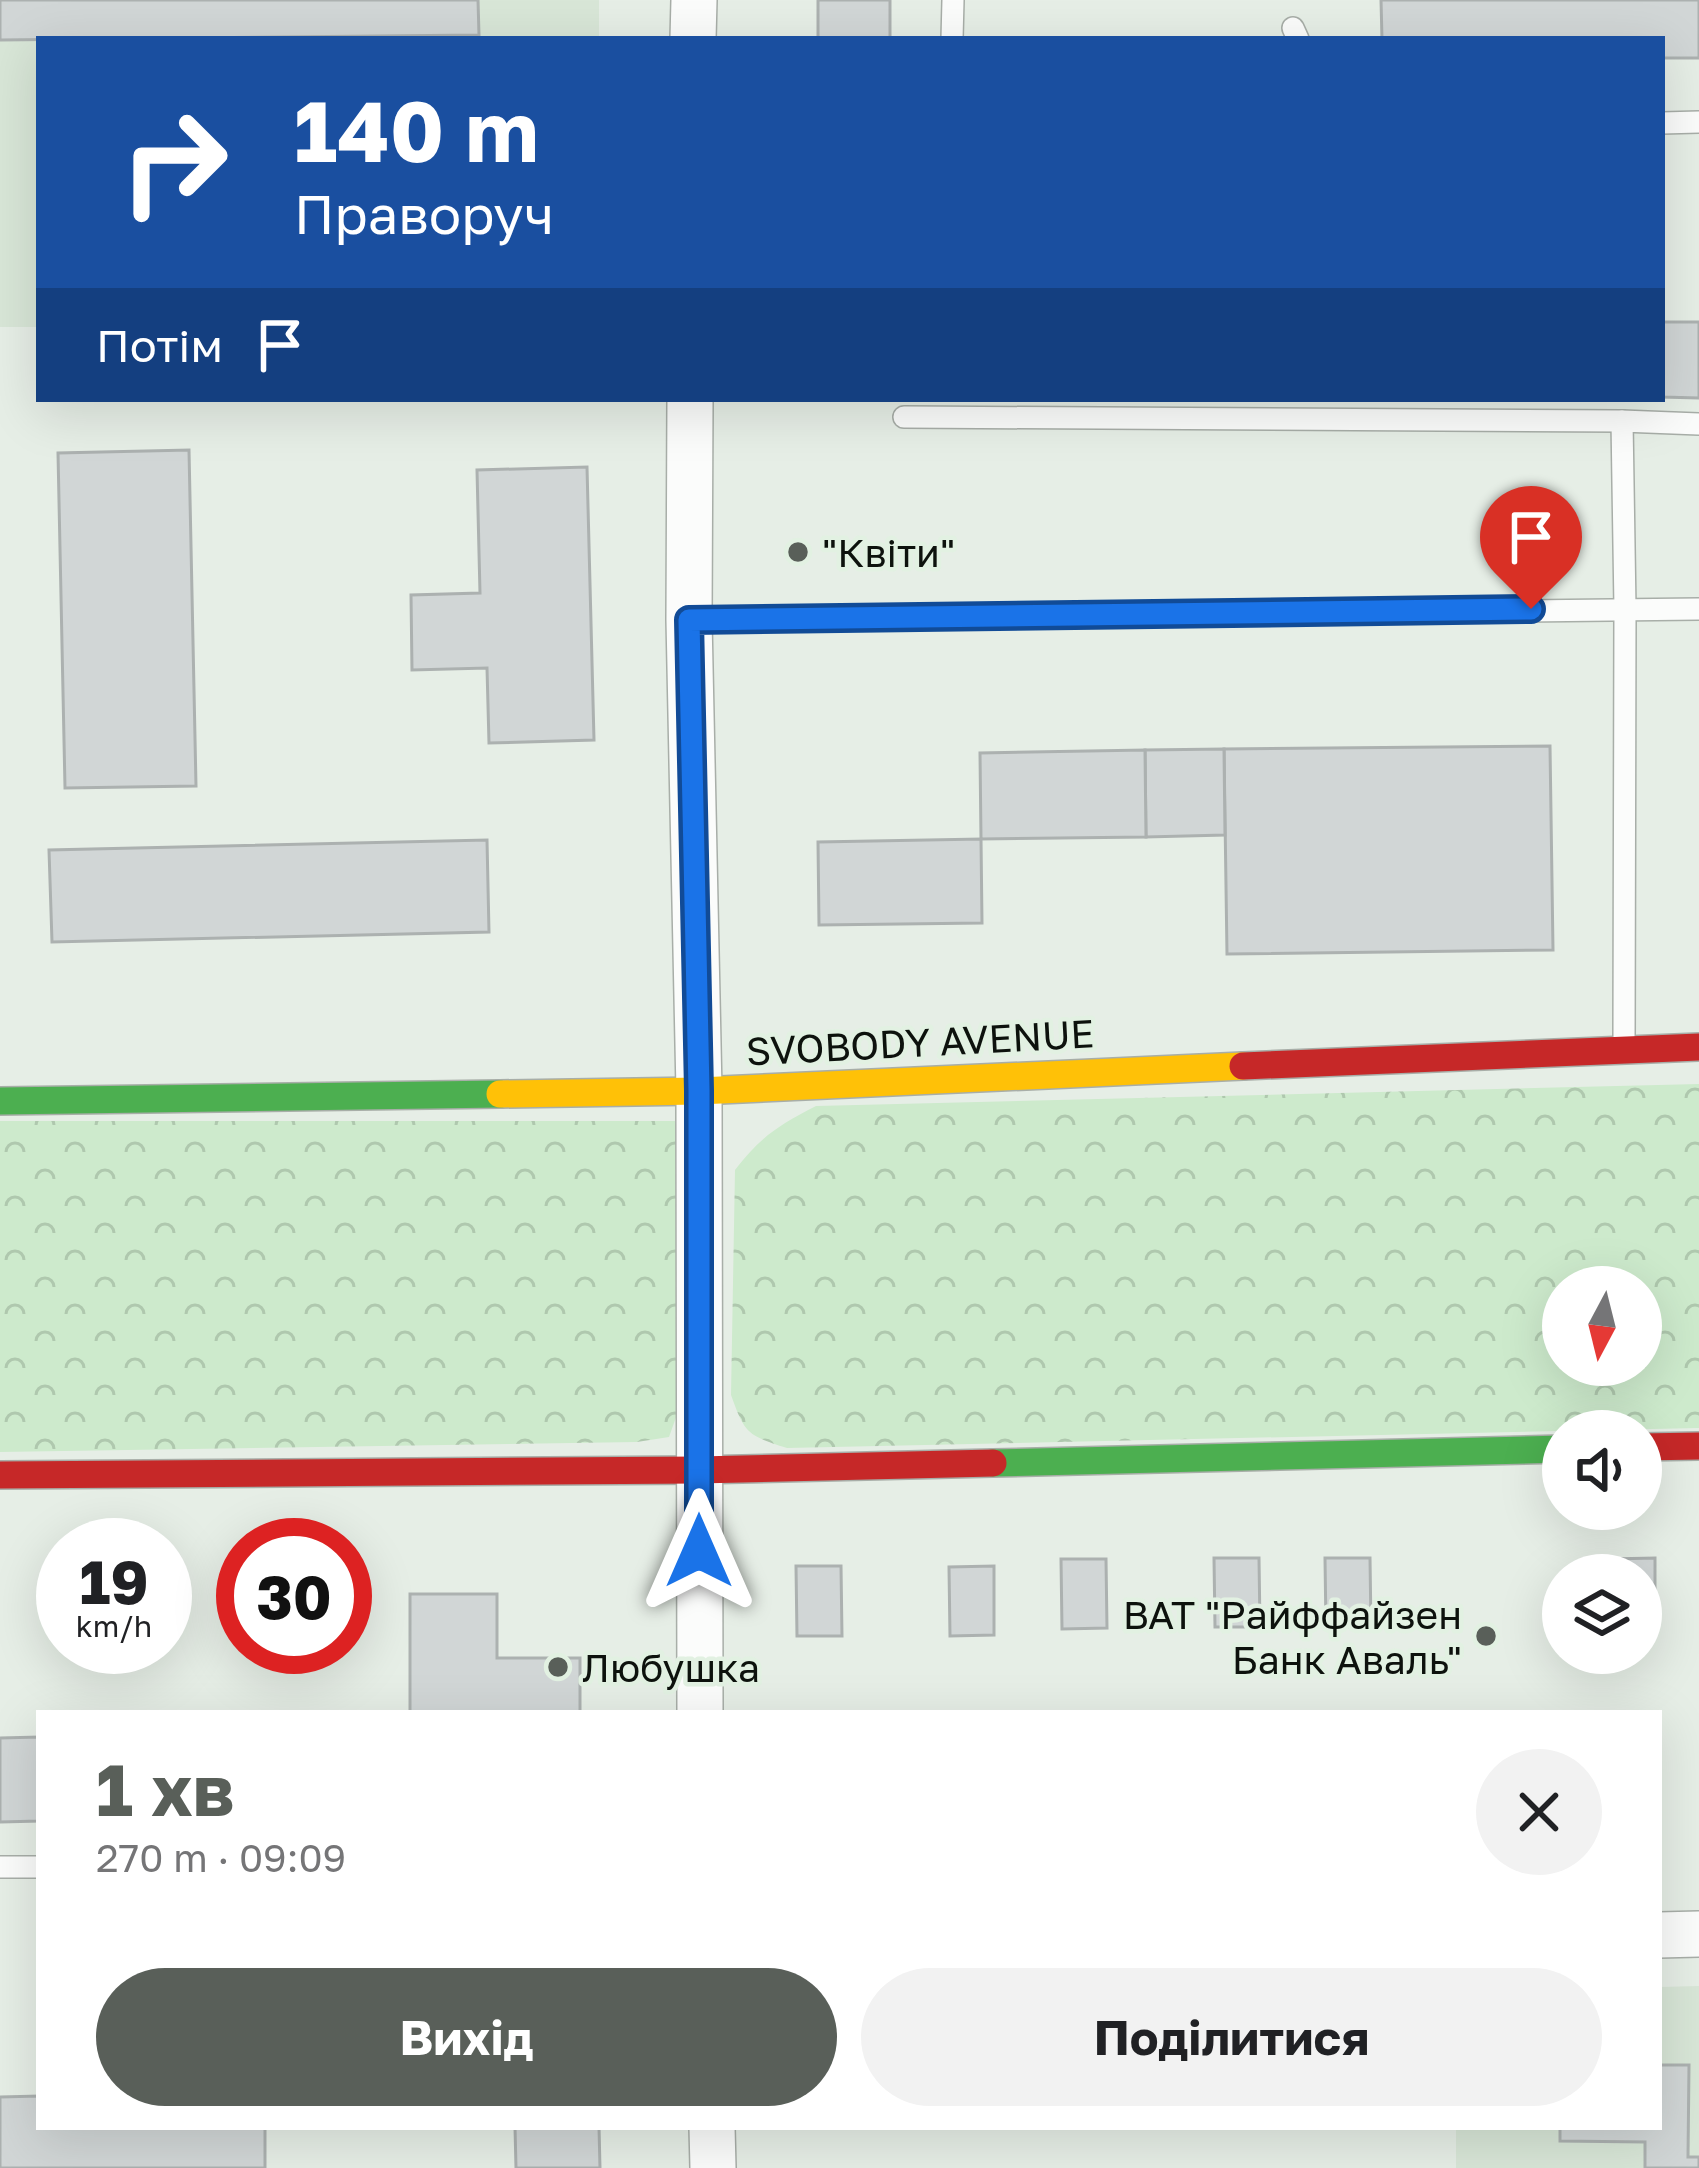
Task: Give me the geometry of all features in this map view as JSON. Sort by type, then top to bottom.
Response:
[{"type":"street","points":[[693,36],[694,0]]},
{"type":"street","points":[[690,402],[689,620],[699,1091],[700,1710]]},
{"type":"street","name":"SVOBODY AVENUE","points":[[0,1101],[699,1091],[1699,1047]]},
{"type":"street","points":[[1662,1447],[1699,1446]]},
{"type":"street","points":[[0,1475],[698,1470],[1542,1450]]},
{"type":"street","points":[[1662,1935],[1699,1934]]},
{"type":"street","points":[[712,2130],[713,2168]]},
{"type":"lane","points":[[952,36],[953,0]]},
{"type":"lane","points":[[1665,123],[1699,122]]},
{"type":"lane","points":[[904,417],[1699,424]]},
{"type":"lane","points":[[1622,421],[1624,1048]]},
{"type":"lane","points":[[689,620],[1699,609]]},
{"type":"lane","points":[[0,1868],[36,1867]]},
{"type":"shaded area","points":[[0,0],[599,0],[599,36],[36,36],[36,327],[0,327]]},
{"type":"shaded area","points":[[1699,1986],[1699,2168],[1456,2168],[1456,2130],[1662,2130],[1662,1987]]},
{"type":"green space","points":[[1699,1084],[1699,1428],[1662,1429],[1662,1410],[1542,1410],[1542,1431],[787,1448],[774,1444],[749,1431],[731,1395],[735,1170],[791,1119],[816,1106]]},
{"type":"green space","points":[[0,1121],[675,1121],[684,1137],[679,1409],[669,1437],[637,1442],[0,1452]]},
{"type":"building","points":[[0,0],[478,0],[479,35],[36,36],[36,40],[0,40]]},
{"type":"building","points":[[818,0],[890,0],[890,36],[818,36]]},
{"type":"building","points":[[1381,0],[1699,0],[1699,58],[1665,58],[1665,36],[1382,36]]},
{"type":"building","points":[[1665,322],[1699,322],[1699,398],[1665,397]]},
{"type":"building","points":[[189,450],[196,786],[65,788],[58,453]]},
{"type":"building","points":[[587,467],[594,740],[489,743],[487,668],[412,670],[411,595],[480,593],[477,470]]},
{"type":"building","points":[[1550,746],[1553,950],[1227,954],[1224,749]]},
{"type":"building","points":[[1224,749],[1225,835],[1146,837],[1145,750]]},
{"type":"building","points":[[1145,750],[1146,837],[981,839],[980,753]]},
{"type":"building","points":[[981,839],[982,923],[819,925],[818,842]]},
{"type":"building","points":[[487,840],[489,932],[52,942],[49,850]]},
{"type":"building","points":[[1214,1558],[1259,1558],[1260,1627],[1215,1627]]},
{"type":"building","points":[[1325,1558],[1370,1558],[1371,1627],[1326,1628]]},
{"type":"building","points":[[1061,1559],[1106,1559],[1107,1628],[1062,1629]]},
{"type":"building","points":[[796,1566],[841,1566],[842,1636],[797,1636]]},
{"type":"building","points":[[994,1566],[994,1635],[950,1636],[949,1567]]},
{"type":"building","points":[[410,1594],[497,1594],[497,1658],[580,1658],[580,1710],[410,1710]]},
{"type":"building","points":[[36,1737],[36,1821],[0,1822],[0,1738]]},
{"type":"building","points":[[1662,2065],[1689,2065],[1688,2157],[1699,2157],[1699,2168],[1645,2168],[1645,2142],[1560,2141],[1560,2130],[1662,2130]]},
{"type":"building","points":[[36,2096],[36,2130],[265,2130],[265,2168],[0,2168],[0,2097]]},
{"type":"building","points":[[515,2130],[599,2130],[600,2168],[516,2168]]},
{"type":"traffic: fast","points":[[0,1101],[500,1094]]},
{"type":"traffic: fast","points":[[993,1463],[1542,1450]]},
{"type":"traffic: slow","points":[[500,1094],[699,1091],[1243,1066]]},
{"type":"traffic: jam","points":[[1243,1066],[1699,1047]]},
{"type":"traffic: jam","points":[[1662,1447],[1699,1446]]},
{"type":"traffic: jam","points":[[0,1475],[993,1463]]},
{"type":"place","name":"\"Квіти\"","points":[[798,552]]},
{"type":"place","name":"ВАТ \"Райффайзен Банк Аваль\"","points":[[1486,1636]]},
{"type":"place","name":"Любушка","points":[[558,1667]]},
{"type":"route","points":[[699,1551],[699,1091],[689,620],[1531,609]]}]
